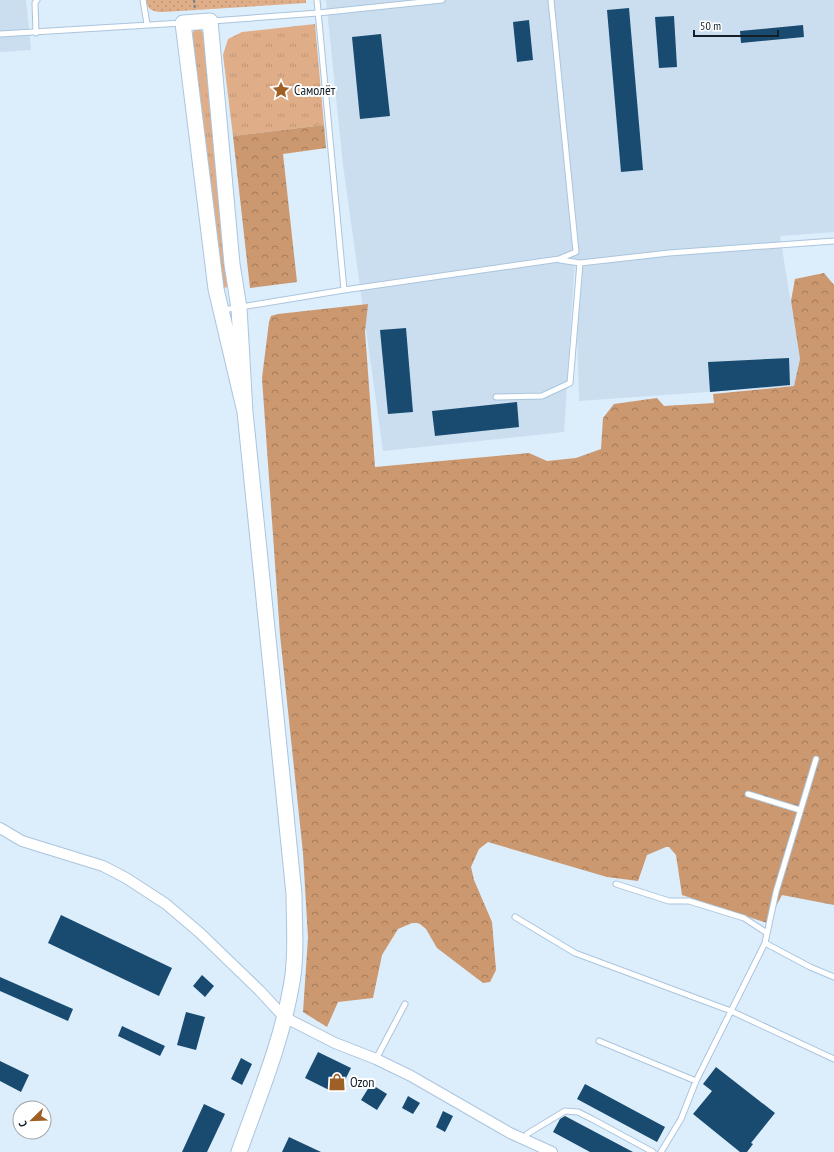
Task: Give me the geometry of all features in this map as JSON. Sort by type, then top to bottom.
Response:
[{"type":"street","points":[[239,1152],[274,1053],[292,982],[295,946],[294,894],[245,412],[239,308],[232,264],[210,22],[183,23],[216,289],[245,412]]},
{"type":"street","points":[[0,828],[22,840],[103,866],[126,878],[166,904],[200,933],[260,991],[284,1017],[335,1043],[376,1059],[411,1076],[510,1133],[552,1152]]},
{"type":"lane","points":[[36,33],[35,2],[37,0]]},
{"type":"lane","points":[[143,0],[147,24]]},
{"type":"lane","points":[[317,0],[344,290]]},
{"type":"lane","points":[[210,22],[318,13],[442,0]]},
{"type":"lane","points":[[221,310],[344,290],[559,259],[576,252],[551,0]]},
{"type":"lane","points":[[0,34],[183,23]]},
{"type":"lane","points":[[559,259],[580,263],[669,253],[834,241]]},
{"type":"lane","points":[[496,397],[542,396],[570,382],[580,263]]},
{"type":"lane","points":[[661,1152],[681,1119],[696,1081],[765,943],[776,892],[816,759]]},
{"type":"lane","points":[[748,794],[800,810]]},
{"type":"lane","points":[[616,884],[669,901],[689,901],[744,918],[767,933]]},
{"type":"lane","points":[[515,917],[575,953],[731,1011],[834,1059]]},
{"type":"lane","points":[[765,943],[810,967],[834,977]]},
{"type":"lane","points":[[376,1059],[405,1004]]},
{"type":"lane","points":[[599,1041],[696,1081]]},
{"type":"lane","points":[[524,1139],[527,1134],[565,1111],[578,1112],[653,1152]]},
{"type":"shaded area","points":[[0,0],[26,0],[31,50],[0,52]]},
{"type":"shaded area","points":[[326,0],[834,0],[834,232],[780,236],[800,359],[794,386],[579,401],[575,259],[564,432],[383,451],[343,165]]},
{"type":"green space","points":[[146,0],[306,0],[306,3],[156,12],[149,8]]},
{"type":"green space","points":[[315,24],[324,125],[233,136],[223,55],[228,39],[242,32]]},
{"type":"green space","points":[[195,29],[200,29],[204,34],[230,282],[228,287],[223,288],[192,34]]},
{"type":"green space","points":[[324,125],[326,148],[283,154],[297,282],[250,288],[233,136]]},
{"type":"green space","points":[[824,273],[834,285],[834,905],[782,895],[767,923],[682,895],[676,855],[669,847],[647,855],[638,881],[607,877],[488,842],[479,849],[471,867],[474,880],[492,922],[496,970],[490,982],[483,983],[437,948],[426,929],[420,924],[412,923],[398,929],[382,955],[373,998],[338,1002],[327,1027],[303,1012],[308,938],[303,853],[280,635],[262,378],[271,316],[368,304],[365,332],[375,467],[529,453],[547,461],[576,458],[601,449],[603,418],[614,404],[657,398],[664,406],[714,403],[713,394],[794,386],[800,359],[791,301],[795,279]]},
{"type":"building","points":[[629,8],[643,170],[621,172],[607,10]]},
{"type":"building","points":[[674,16],[677,67],[659,68],[655,17]]},
{"type":"building","points":[[529,20],[533,60],[517,62],[513,22]]},
{"type":"building","points":[[803,25],[804,37],[741,43],[740,31]]},
{"type":"building","points":[[381,34],[390,116],[360,119],[352,37]]},
{"type":"building","points":[[406,328],[413,412],[388,414],[380,330]]},
{"type":"building","points":[[789,358],[790,385],[710,392],[708,362]]},
{"type":"building","points":[[517,402],[519,427],[435,436],[432,411]]},
{"type":"building","points":[[61,915],[172,968],[159,996],[48,943]]},
{"type":"building","points":[[202,975],[214,986],[205,997],[193,986]]},
{"type":"building","points":[[0,977],[73,1009],[68,1021],[0,991]]},
{"type":"building","points":[[186,1012],[205,1017],[196,1050],[177,1045]]},
{"type":"building","points":[[122,1026],[165,1046],[160,1056],[118,1036]]},
{"type":"building","points":[[318,1052],[351,1068],[341,1088],[332,1083],[329,1090],[305,1078]]},
{"type":"building","points":[[241,1058],[252,1064],[242,1085],[231,1079]]},
{"type":"building","points":[[0,1061],[29,1075],[21,1092],[0,1081]]},
{"type":"building","points":[[716,1067],[775,1113],[751,1143],[753,1144],[747,1152],[740,1152],[693,1114],[712,1091],[703,1084]]},
{"type":"building","points":[[371,1084],[387,1094],[377,1110],[361,1100]]},
{"type":"building","points":[[585,1084],[665,1127],[657,1142],[577,1099]]},
{"type":"building","points":[[408,1096],[420,1103],[413,1114],[402,1108]]},
{"type":"building","points":[[204,1104],[225,1114],[207,1152],[182,1152]]},
{"type":"building","points":[[443,1111],[453,1116],[445,1132],[436,1127]]},
{"type":"building","points":[[565,1116],[633,1152],[590,1152],[553,1132],[560,1119]]},
{"type":"building","points":[[289,1137],[321,1152],[282,1152]]},
{"type":"place","name":"Самолёт","points":[[281,90]]},
{"type":"place","name":"Ozon","points":[[337,1082]]}]
